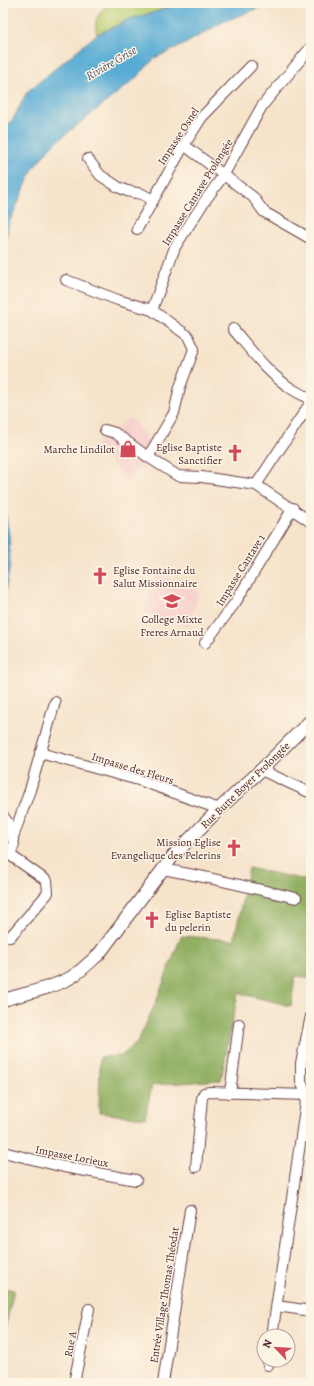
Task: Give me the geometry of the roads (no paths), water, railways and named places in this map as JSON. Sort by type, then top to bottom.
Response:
[{"type":"street","name":"Impasse Cantave Prolongée","points":[[152,310],[175,247],[223,176],[262,106],[311,47]]},
{"type":"street","name":"Impasse Osnel","points":[[137,229],[184,145],[202,117],[252,66]]},
{"type":"street","points":[[184,145],[223,176],[253,197],[264,212],[311,239]]},
{"type":"street","points":[[88,159],[100,175],[118,187],[127,191],[142,194],[153,200]]},
{"type":"street","points":[[66,280],[118,300],[152,310],[188,336],[194,349],[180,387],[174,413],[148,457]]},
{"type":"street","points":[[233,329],[245,345],[271,372],[291,388],[311,401],[256,485]]},
{"type":"street","points":[[105,430],[115,433],[148,457],[178,476],[202,477],[256,485],[311,522]]},
{"type":"street","name":"Impasse Cantave 1","points":[[205,643],[235,603],[292,508]]},
{"type":"street","points":[[13,837],[30,790],[55,702]]},
{"type":"street","name":"Rue Butte Boyer Prolongée","points":[[3,1000],[61,983],[85,967],[99,954],[173,856],[311,720]]},
{"type":"street","name":"Impasse des Fleurs","points":[[40,753],[142,781],[219,809]]},
{"type":"street","points":[[261,770],[311,793]]},
{"type":"street","points":[[3,816],[13,837],[14,844],[10,855],[48,881],[48,893],[10,937]]},
{"type":"street","points":[[163,869],[296,898]]},
{"type":"street","points":[[273,1328],[309,1095],[301,1082],[301,1063],[311,1016]]},
{"type":"street","points":[[230,1093],[239,1024]]},
{"type":"street","points":[[196,1167],[202,1098],[204,1093],[309,1095]]},
{"type":"street","name":"Impasse Lorieux","points":[[3,1152],[64,1167],[136,1180]]},
{"type":"street","name":"Entrée Village Thomas Théodat","points":[[162,1383],[190,1210]]},
{"type":"street","points":[[277,1306],[311,1311]]},
{"type":"street","name":"Rue A","points":[[74,1383],[89,1309]]},
{"type":"water","name":"Rivière Grise","points":[[176,3],[272,3],[223,22],[185,44],[155,58],[136,78],[50,147],[33,169],[9,223],[3,252],[3,131],[13,119],[27,92],[97,34],[129,19],[159,11]]},
{"type":"water","points":[[3,495],[9,536],[10,565],[5,593],[3,630]]},
{"type":"place","name":"Marche Lindilot","points":[[128,449]]},
{"type":"place","name":"Eglise Baptiste Sanctifier","points":[[235,453]]},
{"type":"place","name":"Eglise Fontaine du Salut Missionnaire","points":[[100,576]]},
{"type":"place","name":"College Mixte Freres Arnaud","points":[[172,601]]},
{"type":"place","name":"Mission Eglise Evangelique des Pelerins","points":[[234,848]]},
{"type":"place","name":"Eglise Baptiste du pelerin","points":[[152,920]]}]
